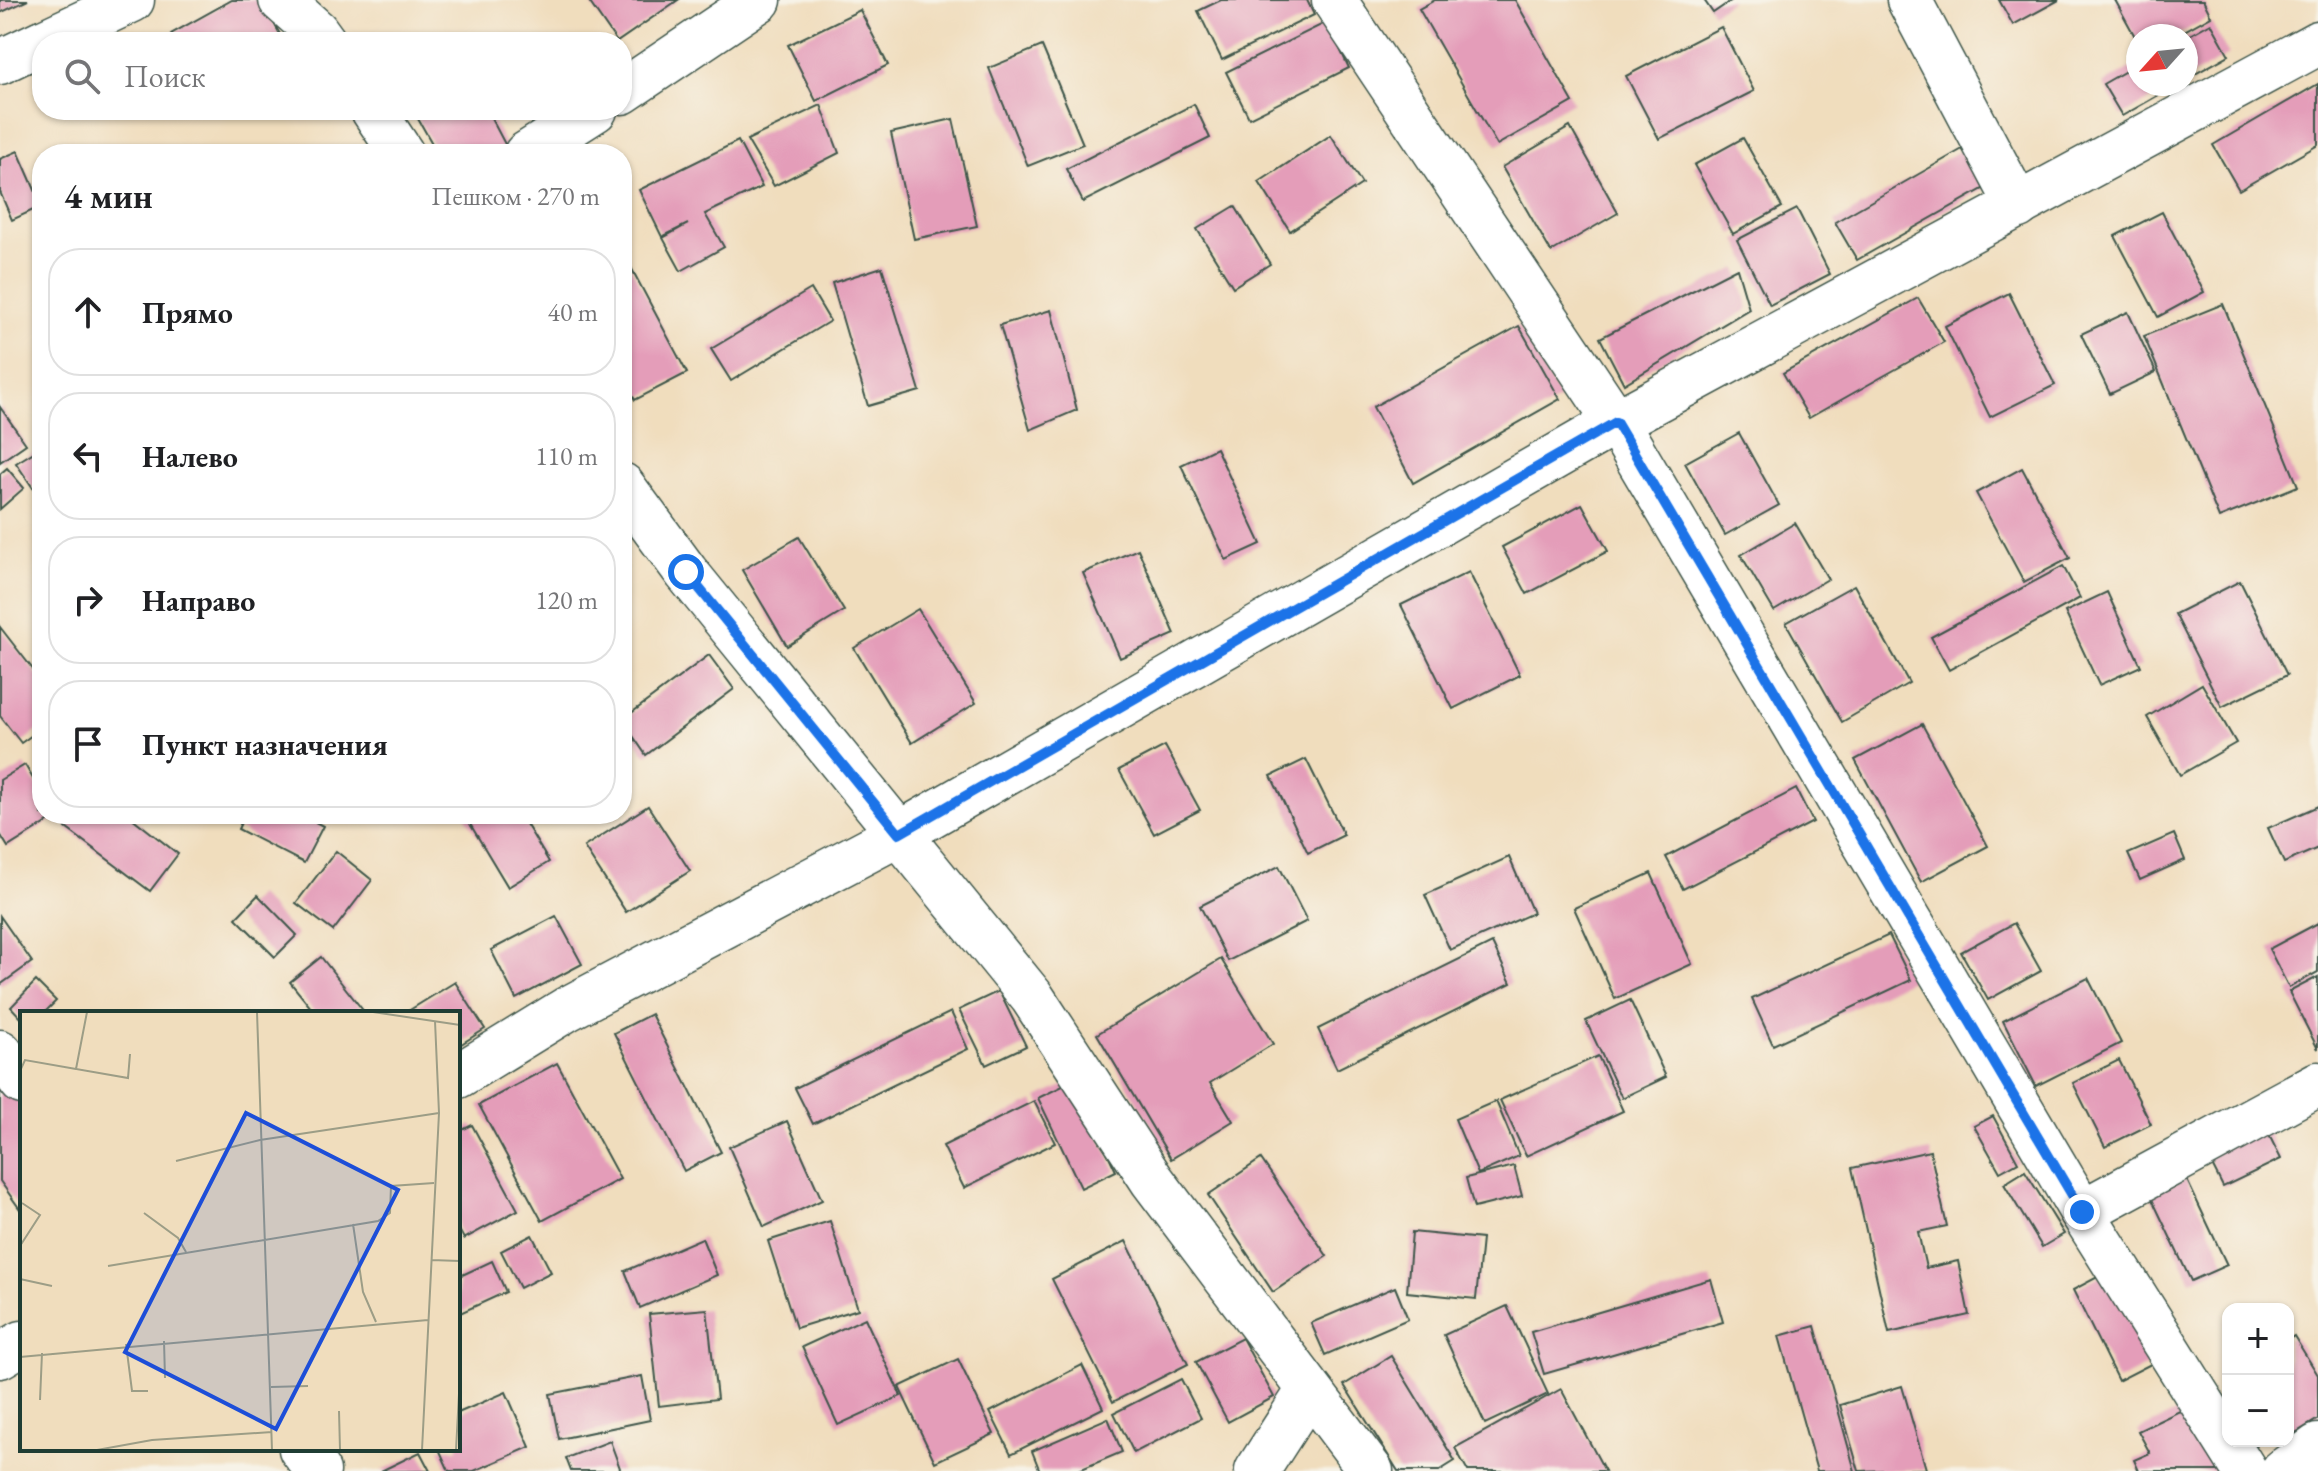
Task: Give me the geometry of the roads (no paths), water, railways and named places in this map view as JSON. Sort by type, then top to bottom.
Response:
[{"type":"street","points":[[63,32],[132,0]]},
{"type":"street","points":[[281,0],[317,32]]},
{"type":"street","points":[[632,85],[759,0]]},
{"type":"street","points":[[1334,0],[1616,422],[2082,1212],[2245,1471]]},
{"type":"street","points":[[1909,0],[2018,206]]},
{"type":"street","points":[[460,1075],[567,1009],[899,834],[1616,422],[2318,43]]},
{"type":"street","points":[[0,62],[32,47]]},
{"type":"street","points":[[380,120],[395,144]]},
{"type":"street","points":[[542,144],[579,120]]},
{"type":"street","points":[[632,499],[686,572],[1032,997],[1152,1180],[1371,1471]]},
{"type":"street","points":[[0,1052],[20,1079]]},
{"type":"street","points":[[2082,1212],[2318,1084]]},
{"type":"street","points":[[0,1356],[20,1344]]},
{"type":"street","points":[[1257,1471],[1309,1390]]},
{"type":"street","points":[[2283,1471],[2318,1446]]},
{"type":"street","points":[[303,1451],[318,1471]]}]
